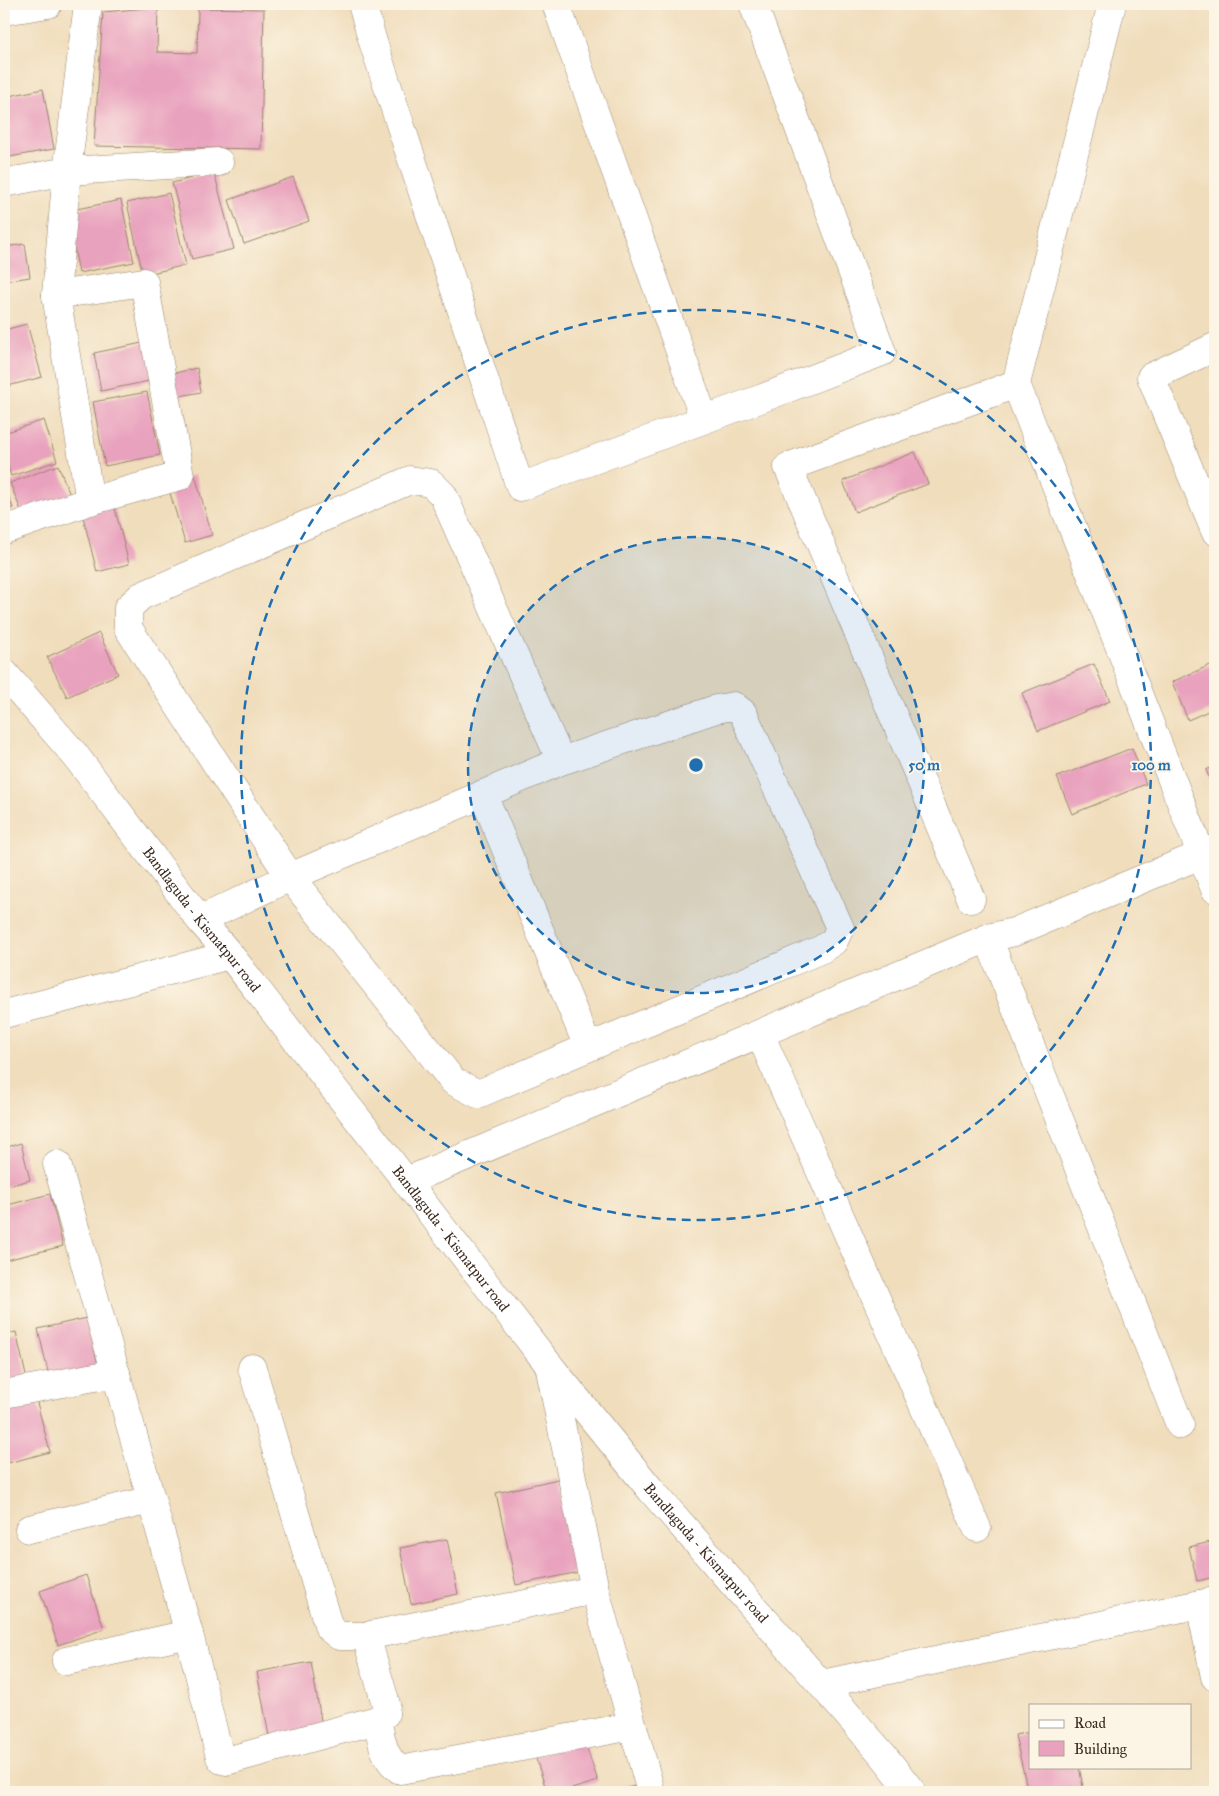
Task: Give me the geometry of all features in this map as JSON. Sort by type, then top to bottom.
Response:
[{"type":"street","points":[[4,11],[48,4]]},
{"type":"street","points":[[88,4],[67,171],[56,295],[90,501]]},
{"type":"street","points":[[362,4],[520,487],[882,352],[754,4]]},
{"type":"street","points":[[556,4],[704,419]]},
{"type":"street","points":[[1112,4],[1016,384],[1208,851],[1215,889]]},
{"type":"street","points":[[4,183],[67,171],[219,162]]},
{"type":"street","points":[[4,530],[90,501],[180,476],[144,282],[56,295]]},
{"type":"street","points":[[1215,347],[1152,377],[1215,531]]},
{"type":"street","points":[[970,899],[788,467],[1016,384]]},
{"type":"street","points":[[200,920],[290,877],[561,761],[716,709],[734,706],[743,713],[840,928],[834,941],[822,949],[478,1094],[453,1081],[290,877],[128,628],[128,608],[141,596],[410,480],[432,483],[443,495],[561,761]]},
{"type":"street","name":"Bandlaguda - Kismatpur road","points":[[4,673],[75,756],[200,920],[230,955],[408,1181],[549,1365],[651,1490],[822,1684],[912,1792]]},
{"type":"street","points":[[483,794],[588,1048]]},
{"type":"street","points":[[408,1181],[988,938],[1014,932],[1208,851]]},
{"type":"street","points":[[988,938],[1180,1425]]},
{"type":"street","points":[[4,1014],[230,955]]},
{"type":"street","points":[[760,1034],[977,1528]]},
{"type":"street","points":[[57,1164],[189,1634],[222,1760],[226,1761],[377,1720],[385,1714],[386,1704],[366,1636]]},
{"type":"street","points":[[549,1365],[594,1590],[651,1792]]},
{"type":"street","points":[[252,1368],[329,1628],[338,1636],[366,1636],[594,1590]]},
{"type":"street","points":[[4,1394],[116,1373]]},
{"type":"street","points":[[29,1529],[151,1500]]},
{"type":"street","points":[[822,1684],[1208,1603],[1215,1678]]},
{"type":"street","points":[[66,1661],[189,1634]]},
{"type":"street","points":[[377,1720],[385,1754],[392,1764],[400,1770],[632,1726]]},
{"type":"building","points":[[158,7],[157,52],[197,53],[198,8],[264,9],[261,149],[94,146],[103,12]]},
{"type":"building","points":[[43,89],[54,149],[4,158],[4,97]]},
{"type":"building","points":[[214,172],[234,249],[192,259],[172,183]]},
{"type":"building","points":[[293,177],[309,221],[244,244],[229,200]]},
{"type":"building","points":[[169,193],[186,265],[143,275],[127,203]]},
{"type":"building","points":[[121,200],[134,262],[79,273],[67,211]]},
{"type":"building","points":[[25,244],[30,277],[4,281],[4,247]]},
{"type":"building","points":[[27,324],[42,377],[4,387],[4,330]]},
{"type":"building","points":[[147,342],[154,380],[101,391],[94,353]]},
{"type":"building","points":[[197,368],[201,392],[175,397],[170,374]]},
{"type":"building","points":[[147,392],[160,455],[105,466],[93,402]]},
{"type":"building","points":[[44,420],[57,461],[11,476],[4,453],[4,433]]},
{"type":"building","points":[[915,452],[928,484],[855,512],[843,481]]},
{"type":"building","points":[[58,465],[70,495],[22,513],[10,483]]},
{"type":"building","points":[[195,475],[212,535],[185,543],[167,483]]},
{"type":"building","points":[[4,485],[13,508],[4,511]]},
{"type":"building","points":[[113,501],[129,564],[97,572],[81,509]]},
{"type":"building","points":[[99,633],[118,674],[67,697],[47,657]]},
{"type":"building","points":[[1215,663],[1215,708],[1188,720],[1172,682]]},
{"type":"building","points":[[1094,664],[1110,701],[1038,731],[1022,693]]},
{"type":"building","points":[[1132,748],[1146,784],[1072,814],[1057,777]]},
{"type":"building","points":[[1215,766],[1215,791],[1206,770]]},
{"type":"building","points":[[21,1143],[30,1180],[4,1187],[4,1148]]},
{"type":"building","points":[[50,1194],[63,1246],[6,1260],[4,1249],[4,1206]]},
{"type":"building","points":[[87,1318],[99,1369],[50,1380],[38,1329]]},
{"type":"building","points":[[16,1332],[27,1380],[4,1385],[4,1335]]},
{"type":"building","points":[[36,1399],[50,1452],[4,1464],[4,1408]]},
{"type":"building","points":[[558,1479],[579,1572],[516,1585],[496,1493]]},
{"type":"building","points":[[447,1539],[458,1594],[411,1604],[400,1548]]},
{"type":"building","points":[[1215,1541],[1215,1577],[1197,1581],[1189,1547]]},
{"type":"building","points":[[86,1575],[104,1629],[58,1645],[40,1591]]},
{"type":"building","points":[[311,1662],[322,1726],[269,1736],[257,1672]]},
{"type":"building","points":[[1029,1732],[1029,1768],[1079,1768],[1084,1792],[1028,1792],[1015,1735]]},
{"type":"building","points":[[584,1740],[598,1781],[562,1792],[547,1792],[535,1756]]},
{"type":"building","points":[[639,1785],[639,1792],[611,1792]]}]
